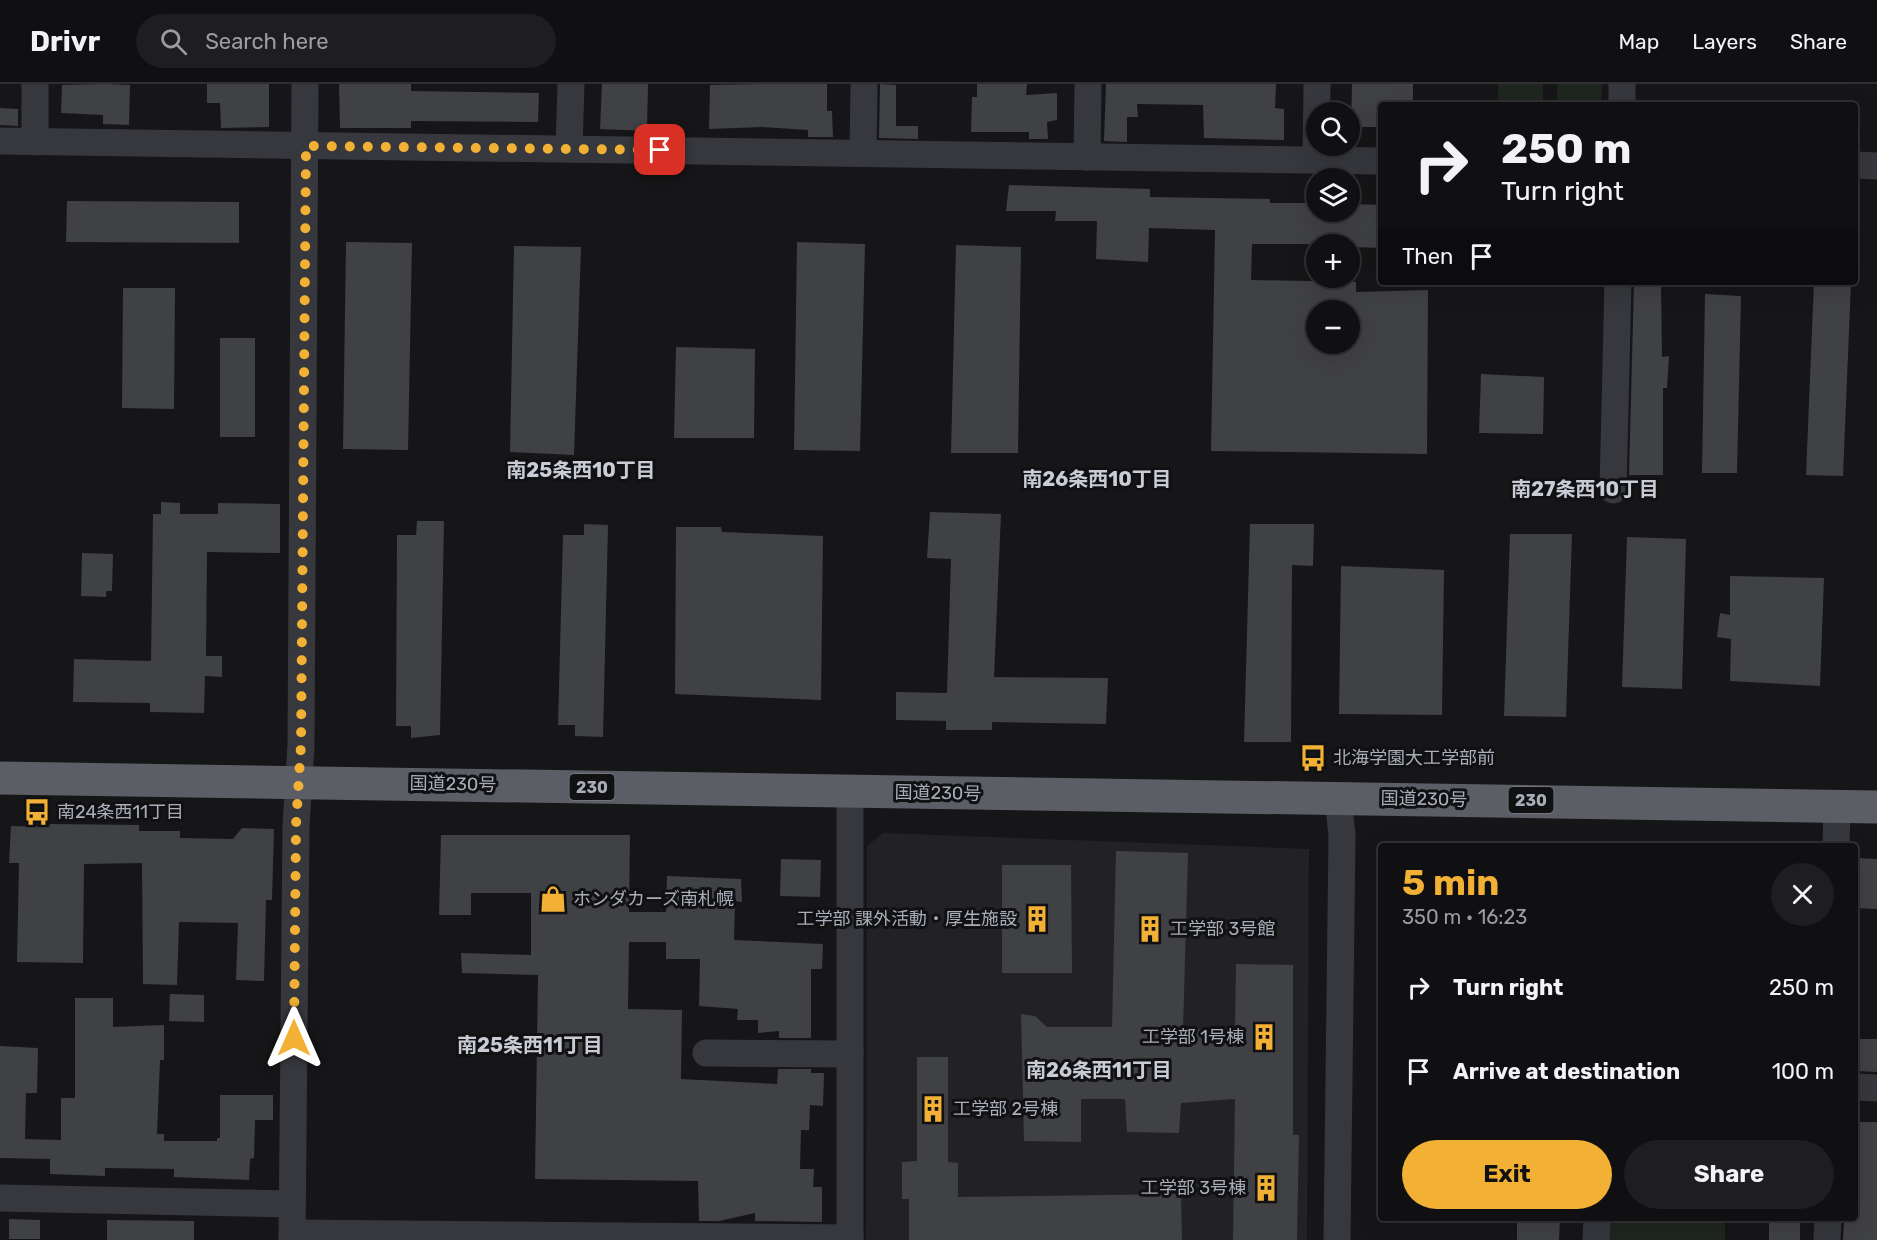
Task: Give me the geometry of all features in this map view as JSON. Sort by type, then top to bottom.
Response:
[{"type":"highway","name":"国道230号","points":[[0,778],[1877,807]]},
{"type":"street","points":[[35,84],[35,142]]},
{"type":"street","points":[[305,84],[301,745],[298,781],[292,1236],[850,1239],[850,792]]},
{"type":"street","points":[[570,149],[571,84]]},
{"type":"street","points":[[863,153],[864,84]]},
{"type":"street","points":[[1087,157],[1088,84]]},
{"type":"street","points":[[1316,160],[1317,84]]},
{"type":"street","points":[[1622,84],[1622,102]]},
{"type":"street","points":[[0,141],[1378,161]]},
{"type":"street","points":[[1858,165],[1877,166]]},
{"type":"street","points":[[1613,490],[1618,285]]},
{"type":"street","points":[[1337,1240],[1342,835],[1338,797]]},
{"type":"street","points":[[1836,843],[1837,806]]},
{"type":"street","points":[[706,1053],[850,1054]]},
{"type":"street","points":[[1858,1087],[1877,1088]]},
{"type":"street","points":[[0,1198],[292,1204]]},
{"type":"street","points":[[1596,1240],[1597,1221]]},
{"type":"street","points":[[1827,1240],[1828,1221]]},
{"type":"shaded area","points":[[1498,84],[1543,84],[1543,102],[1498,102]]},
{"type":"shaded area","points":[[1557,84],[1602,84],[1601,102],[1557,102]]},
{"type":"shaded area","points":[[883,833],[1309,849],[1307,1240],[866,1240],[867,846]]},
{"type":"shaded area","points":[[1609,1221],[1725,1221],[1725,1240],[1609,1240]]},
{"type":"building","points":[[207,84],[269,84],[269,127],[221,128],[220,103],[207,103]]},
{"type":"building","points":[[339,84],[411,84],[411,91],[539,93],[538,122],[411,121],[411,128],[340,128]]},
{"type":"building","points":[[602,84],[648,84],[647,131],[600,129]]},
{"type":"building","points":[[827,84],[827,111],[832,111],[833,137],[808,137],[808,130],[762,127],[709,129],[710,85]]},
{"type":"building","points":[[880,84],[896,85],[896,126],[918,126],[918,139],[879,138]]},
{"type":"building","points":[[977,84],[1027,84],[1026,95],[1057,93],[1057,120],[1047,122],[1048,139],[1029,139],[1029,132],[971,132],[972,97],[977,97]]},
{"type":"building","points":[[1106,84],[1276,84],[1275,108],[1284,109],[1284,140],[1204,138],[1203,105],[1137,104],[1138,117],[1127,117],[1127,142],[1104,141]]},
{"type":"building","points":[[1352,84],[1413,84],[1413,102],[1378,102],[1378,127],[1360,127],[1360,102],[1352,102]]},
{"type":"building","points":[[62,85],[130,85],[129,125],[103,124],[103,115],[61,113]]},
{"type":"building","points":[[0,108],[18,109],[18,126],[0,125]]},
{"type":"building","points":[[1009,185],[1150,189],[1150,197],[1270,199],[1270,203],[1306,203],[1306,222],[1360,222],[1360,204],[1378,205],[1378,248],[1360,247],[1360,234],[1306,234],[1306,244],[1252,244],[1251,280],[1306,281],[1306,288],[1356,288],[1356,292],[1428,290],[1427,454],[1211,451],[1215,230],[1149,228],[1148,262],[1096,259],[1097,221],[1055,221],[1056,211],[1006,211]]},
{"type":"building","points":[[67,201],[239,202],[239,243],[66,242]]},
{"type":"building","points":[[346,242],[412,243],[408,450],[343,449]]},
{"type":"building","points":[[797,242],[865,244],[860,451],[794,450]]},
{"type":"building","points":[[956,245],[1021,247],[1018,453],[951,453]]},
{"type":"building","points":[[514,246],[581,247],[574,455],[510,452]]},
{"type":"building","points":[[1634,285],[1661,285],[1662,357],[1669,356],[1667,388],[1663,388],[1663,475],[1629,475]]},
{"type":"building","points":[[1814,285],[1851,285],[1843,476],[1806,475]]},
{"type":"building","points":[[123,288],[175,288],[174,409],[122,408]]},
{"type":"building","points":[[1705,294],[1741,296],[1737,473],[1702,473]]},
{"type":"building","points":[[220,338],[255,338],[255,437],[220,437]]},
{"type":"building","points":[[676,347],[755,349],[754,438],[674,438]]},
{"type":"building","points":[[1481,374],[1544,377],[1543,434],[1479,433]]},
{"type":"building","points":[[161,502],[180,503],[180,514],[218,514],[218,503],[280,504],[280,553],[207,552],[206,656],[222,656],[222,677],[205,676],[204,713],[150,712],[150,703],[73,702],[74,659],[151,661],[153,514],[161,514]]},
{"type":"building","points":[[930,512],[1001,514],[994,677],[1108,678],[1106,724],[992,722],[992,730],[946,730],[946,721],[896,720],[896,692],[947,693],[951,559],[927,558]]},
{"type":"building","points":[[417,521],[444,521],[440,735],[411,738],[411,726],[396,726],[397,535],[416,535]]},
{"type":"building","points":[[584,524],[608,525],[603,737],[575,736],[575,725],[558,725],[563,535],[584,535]]},
{"type":"building","points":[[1250,524],[1314,524],[1313,566],[1292,565],[1291,742],[1244,742]]},
{"type":"building","points":[[676,527],[721,527],[722,532],[823,536],[821,700],[675,694]]},
{"type":"building","points":[[1510,534],[1572,534],[1566,717],[1504,716]]},
{"type":"building","points":[[1627,537],[1686,539],[1682,689],[1622,687]]},
{"type":"building","points":[[82,553],[113,554],[112,591],[106,591],[106,597],[81,596]]},
{"type":"building","points":[[1341,566],[1444,570],[1442,715],[1339,714]]},
{"type":"building","points":[[1730,576],[1824,578],[1820,686],[1730,681],[1731,639],[1717,637],[1720,613],[1730,615]]},
{"type":"building","points":[[50,824],[139,825],[139,831],[180,831],[180,838],[233,839],[242,828],[274,829],[272,900],[266,900],[264,981],[236,980],[238,923],[179,922],[177,985],[143,984],[142,863],[84,864],[83,963],[17,962],[19,863],[9,863],[11,826],[49,827]]},
{"type":"building","points":[[441,835],[630,835],[629,912],[666,912],[667,876],[741,879],[742,902],[735,901],[734,940],[823,944],[822,969],[811,969],[811,1038],[779,1038],[779,1031],[758,1033],[758,1020],[737,1020],[738,1009],[699,1006],[700,959],[666,959],[666,942],[629,942],[628,1009],[682,1010],[681,1079],[777,1084],[778,1069],[811,1069],[811,1073],[824,1073],[823,1106],[810,1105],[809,1130],[801,1130],[800,1169],[814,1169],[813,1187],[822,1187],[822,1222],[755,1221],[755,1213],[719,1221],[699,1221],[698,1181],[535,1179],[538,975],[462,973],[461,953],[531,955],[531,893],[471,893],[471,915],[439,915]]},
{"type":"building","points":[[1116,851],[1188,853],[1183,1030],[1235,1028],[1236,964],[1293,965],[1293,1135],[1299,1135],[1297,1240],[1233,1240],[1235,1099],[1181,1103],[1179,1133],[1127,1132],[1125,1099],[1081,1099],[1081,1142],[1024,1141],[1021,1014],[1035,1016],[1047,1027],[1112,1027]]},
{"type":"building","points":[[1858,858],[1877,859],[1877,909],[1858,908]]},
{"type":"building","points":[[781,859],[821,860],[820,897],[780,896]]},
{"type":"building","name":"工学部 課外活動・厚生施設","points":[[1002,865],[1071,865],[1072,973],[1002,973]]},
{"type":"building","points":[[170,994],[204,995],[204,1022],[169,1021]]},
{"type":"building","points":[[75,998],[113,998],[113,1027],[164,1025],[164,1060],[160,1060],[157,1134],[164,1134],[164,1141],[217,1141],[217,1138],[220,1138],[220,1095],[273,1095],[273,1120],[255,1120],[254,1158],[250,1159],[249,1180],[174,1177],[174,1169],[105,1168],[105,1176],[50,1174],[50,1159],[0,1158],[0,1046],[38,1048],[37,1093],[26,1093],[25,1139],[61,1140],[61,1098],[75,1098]]},
{"type":"building","points":[[1858,1039],[1877,1039],[1877,1072],[1858,1071]]},
{"type":"building","points":[[917,1057],[948,1057],[948,1162],[958,1163],[958,1197],[1181,1194],[1182,1240],[909,1240],[909,1199],[902,1199],[902,1162],[917,1161]]},
{"type":"building","points":[[1858,1122],[1877,1122],[1877,1240],[1843,1240],[1844,1222],[1858,1221]]},
{"type":"building","points":[[9,1219],[40,1220],[40,1239],[9,1239]]},
{"type":"building","points":[[107,1220],[194,1221],[194,1240],[107,1240]]},
{"type":"building","points":[[1517,1221],[1560,1221],[1559,1240],[1517,1240]]},
{"type":"building","points":[[1769,1221],[1800,1221],[1800,1240],[1769,1240]]},
{"type":"place","name":"北海学園大工学部前","points":[[1313,758]]},
{"type":"place","name":"南24条西11丁目","points":[[37,812]]},
{"type":"place","name":"ホンダカーズ南札幌","points":[[553,899]]},
{"type":"place","name":"工学部 課外活動・厚生施設","points":[[1037,919]]},
{"type":"place","name":"工学部 3号館","points":[[1150,929]]},
{"type":"place","name":"工学部 1号棟","points":[[1264,1037]]},
{"type":"place","name":"工学部 2号棟","points":[[933,1109]]},
{"type":"place","name":"工学部 3号棟","points":[[1266,1188]]},
{"type":"district","name":"南25条西10丁目","points":[[581,470]]},
{"type":"district","name":"南26条西10丁目","points":[[1097,479]]},
{"type":"district","name":"南27条西10丁目","points":[[1585,489]]},
{"type":"district","name":"南25条西11丁目","points":[[530,1045]]},
{"type":"district","name":"南26条西11丁目","points":[[1099,1070]]},
{"type":"route","points":[[294,1038],[296,825],[301,745],[306,146],[660,150]]}]
